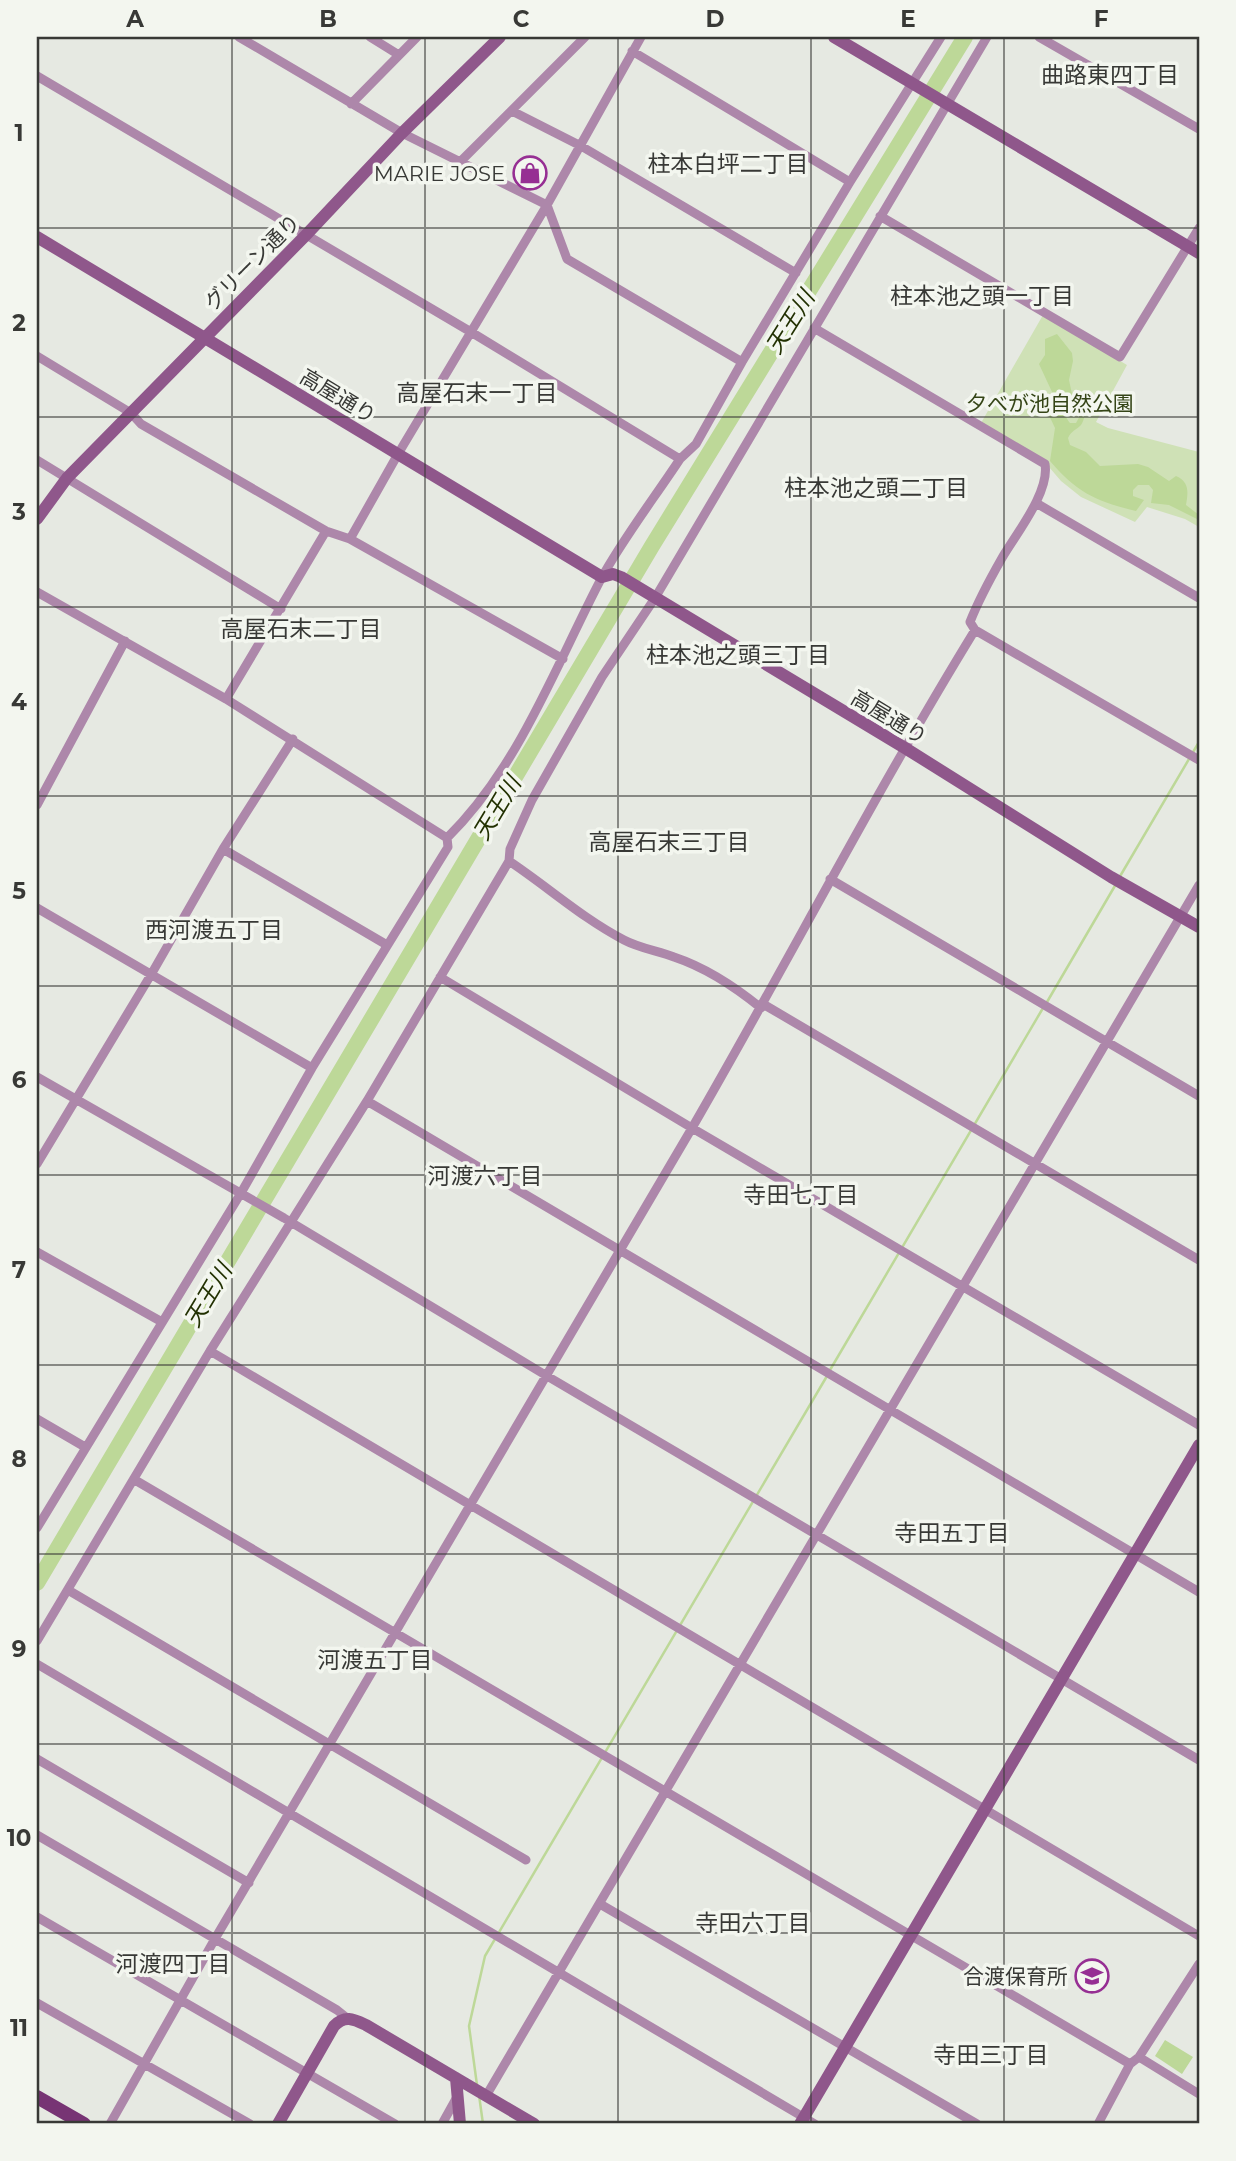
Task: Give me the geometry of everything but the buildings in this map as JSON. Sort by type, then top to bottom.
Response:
[{"type":"main road","points":[[37,2097],[84,2124]]},
{"type":"main road","points":[[37,2108],[65,2124]]},
{"type":"street","points":[[239,37],[402,132],[547,205],[567,259],[742,362]]},
{"type":"street","points":[[370,37],[399,55]]},
{"type":"street","points":[[351,103],[417,37]]},
{"type":"street","name":"グリーン通り","points":[[37,519],[67,478],[306,235],[402,132],[500,37]]},
{"type":"street","points":[[460,162],[584,37]]},
{"type":"street","points":[[350,539],[547,205],[641,37]]},
{"type":"street","points":[[834,37],[1199,253]]},
{"type":"street","points":[[37,1528],[162,1322],[244,1195],[312,1068],[448,846],[447,838],[485,795],[563,659],[602,577],[680,459],[696,444],[850,182],[915,84],[941,37]]},
{"type":"street","points":[[37,1641],[287,1220],[367,1101],[509,861],[510,849],[532,800],[602,677],[987,37]]},
{"type":"street","points":[[1040,37],[1199,129]]},
{"type":"street","points":[[632,51],[850,182]]},
{"type":"street","points":[[37,76],[471,332],[680,459]]},
{"type":"street","points":[[512,111],[581,146],[796,273]]},
{"type":"street","points":[[880,216],[1121,357],[1199,228]]},
{"type":"street","name":"高屋通り","points":[[37,237],[602,577],[613,573],[621,577],[905,748],[1111,877],[1199,927]]},
{"type":"street","points":[[814,328],[1045,460],[1046,471],[1036,503],[977,603],[970,622],[975,630],[1198,759]]},
{"type":"street","points":[[37,356],[131,413],[141,424],[326,531],[350,539],[563,659]]},
{"type":"street","points":[[37,460],[281,609]]},
{"type":"street","points":[[1036,503],[1199,598]]},
{"type":"street","points":[[226,699],[326,531]]},
{"type":"street","points":[[37,592],[293,739],[447,838]]},
{"type":"street","points":[[110,2124],[216,1937],[692,1128],[830,879],[975,630]]},
{"type":"street","points":[[37,805],[125,641]]},
{"type":"street","points":[[37,1164],[223,849],[293,739]]},
{"type":"street","points":[[223,849],[387,945]]},
{"type":"street","points":[[509,861],[535,878],[572,909],[626,941],[675,957],[720,977],[762,1006],[1199,1260]]},
{"type":"street","points":[[830,879],[1199,1096]]},
{"type":"street","points":[[485,2096],[1199,885]]},
{"type":"street","points":[[37,908],[312,1068]]},
{"type":"street","points":[[440,976],[692,1128],[1199,1425]]},
{"type":"street","points":[[37,1077],[287,1220],[1199,1760]]},
{"type":"street","points":[[367,1101],[1199,1591]]},
{"type":"street","points":[[37,1252],[162,1322]]},
{"type":"street","points":[[210,1351],[1199,1936]]},
{"type":"street","points":[[37,1419],[85,1447]]},
{"type":"street","points":[[37,1664],[807,2122],[845,2048],[1199,1445]]},
{"type":"street","points":[[135,1480],[1130,2064]]},
{"type":"street","points":[[68,1590],[526,1860]]},
{"type":"street","points":[[37,1759],[249,1883]]},
{"type":"street","points":[[37,1835],[216,1937],[347,2018],[366,2025],[534,2124]]},
{"type":"street","points":[[600,1903],[977,2124]]},
{"type":"street","points":[[37,1917],[395,2124]]},
{"type":"street","points":[[1098,2124],[1130,2064],[1139,2057],[1199,1964]]},
{"type":"street","points":[[37,2003],[250,2124]]},
{"type":"street","points":[[278,2124],[334,2026],[347,2018]]},
{"type":"street","points":[[1139,2057],[1199,2094]]},
{"type":"street","points":[[460,2081],[457,2097],[460,2124]]},
{"type":"street","points":[[442,2124],[457,2097]]},
{"type":"green space","name":"夕べが池自然公園","points":[[1043,315],[1127,365],[1096,422],[1108,428],[1199,452],[1199,527],[1185,519],[1147,507],[1135,522],[1081,497],[1049,467],[981,423]]},
{"type":"shaded area","points":[[1057,334],[1072,353],[1069,380],[1072,394],[1069,401],[1073,404],[1065,414],[1070,423],[1076,423],[1088,401],[1091,403],[1081,425],[1068,438],[1070,445],[1086,452],[1100,466],[1138,464],[1148,467],[1169,481],[1176,476],[1181,478],[1187,488],[1186,505],[1199,515],[1199,520],[1169,505],[1151,503],[1153,490],[1149,485],[1138,485],[1133,490],[1133,496],[1144,500],[1136,511],[1110,504],[1078,488],[1050,461],[1055,428],[1047,411],[1053,394],[1039,364],[1045,355],[1045,339]]},
{"type":"shaded area","points":[[1165,2040],[1193,2057],[1182,2074],[1155,2056]]},
{"type":"waterway","name":"天王川","points":[[37,1583],[652,546],[965,37]]},
{"type":"waterway","points":[[1119,878],[1199,742]]},
{"type":"waterway","points":[[1047,1002],[1116,884]]},
{"type":"waterway","points":[[830,1370],[1043,1008]]},
{"type":"waterway","points":[[477,2085],[469,2026],[485,1956],[827,1376]]},
{"type":"waterway","points":[[479,2095],[483,2124]]},
{"type":"place","name":"MARIE JOSE","points":[[530,173]]},
{"type":"place","name":"合渡保育所","points":[[1092,1976]]},
{"type":"district","name":"曲路東四丁目","points":[[1110,75]]},
{"type":"district","name":"柱本白坪二丁目","points":[[728,164]]},
{"type":"district","name":"柱本池之頭一丁目","points":[[982,296]]},
{"type":"district","name":"高屋石末一丁目","points":[[477,393]]},
{"type":"district","name":"柱本池之頭二丁目","points":[[876,488]]},
{"type":"district","name":"高屋石末二丁目","points":[[301,629]]},
{"type":"district","name":"柱本池之頭三丁目","points":[[738,655]]},
{"type":"district","name":"高屋石末三丁目","points":[[669,842]]},
{"type":"district","name":"西河渡五丁目","points":[[214,930]]},
{"type":"district","name":"河渡六丁目","points":[[485,1176]]},
{"type":"district","name":"寺田七丁目","points":[[801,1195]]},
{"type":"district","name":"寺田五丁目","points":[[952,1533]]},
{"type":"district","name":"河渡五丁目","points":[[375,1660]]},
{"type":"district","name":"寺田六丁目","points":[[753,1923]]},
{"type":"district","name":"河渡四丁目","points":[[173,1964]]},
{"type":"district","name":"寺田三丁目","points":[[991,2055]]}]
